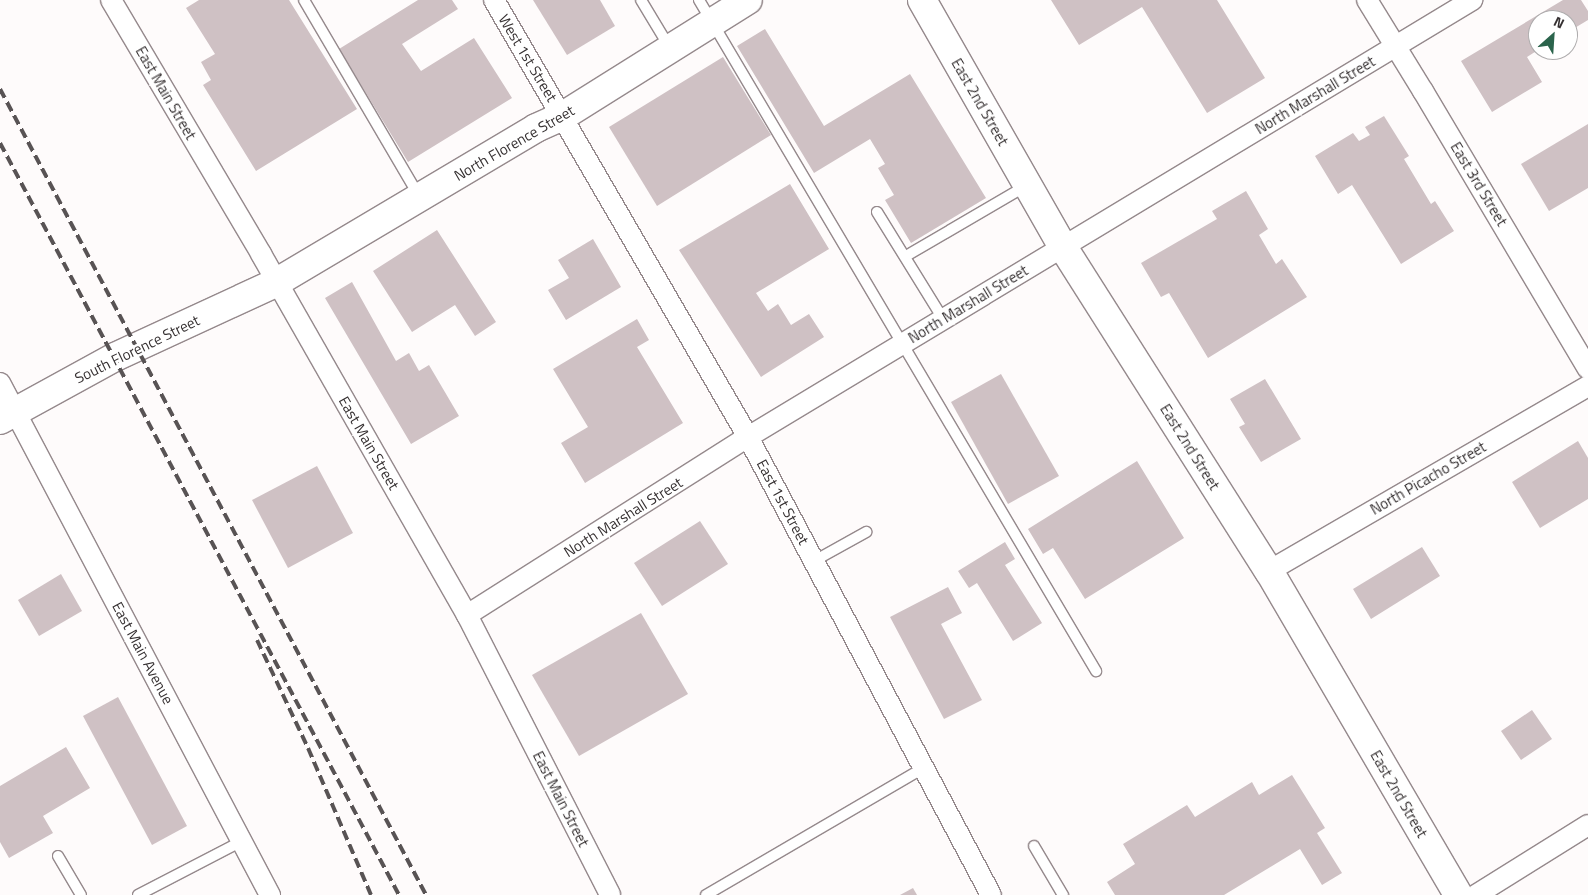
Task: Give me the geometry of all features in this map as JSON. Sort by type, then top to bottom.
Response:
[{"type":"main road","name":"North Florence Street","points":[[277,282],[536,128],[563,116],[671,48],[706,11],[748,0]]},
{"type":"main road","name":"East 2nd Street","points":[[922,0],[1063,247],[1269,571],[1458,895]]},
{"type":"main road","name":"South Florence Street","points":[[8,416],[115,357],[277,282]]},
{"type":"street","name":"East Main Street","points":[[111,0],[277,282],[468,615],[610,895]]},
{"type":"street","name":"West 1st Street","points":[[494,0],[563,116]]},
{"type":"street","name":"East 3rd Street","points":[[1367,0],[1588,369]]},
{"type":"street","name":"North Marshall Street","points":[[468,615],[748,438],[1472,0]]},
{"type":"street","name":"East 1st Street","points":[[563,116],[748,438],[991,895]]},
{"type":"street","name":"East Main Avenue","points":[[0,384],[8,416],[270,895]]},
{"type":"street","name":"North Picacho Street","points":[[1269,571],[1588,386]]},
{"type":"street","points":[[1476,895],[1588,826]]},
{"type":"lane","points":[[304,0],[420,197]]},
{"type":"lane","points":[[641,0],[671,48]]},
{"type":"lane","points":[[706,11],[1096,671]]},
{"type":"lane","points":[[906,256],[1027,185]]},
{"type":"lane","points":[[877,212],[906,256],[943,319]]},
{"type":"lane","points":[[814,561],[866,532]]},
{"type":"lane","points":[[706,895],[923,768]]},
{"type":"lane","points":[[138,895],[242,841]]},
{"type":"lane","points":[[1034,846],[1063,895]]},
{"type":"lane","points":[[58,856],[81,895]]},
{"type":"building","points":[[199,0],[289,0],[357,109],[256,171],[203,85],[211,80],[201,62],[215,54],[186,8]]},
{"type":"building","points":[[418,0],[452,0],[458,9],[402,44],[421,71],[474,38],[512,98],[408,162],[339,49]]},
{"type":"building","points":[[533,0],[600,0],[615,26],[567,55]]},
{"type":"building","points":[[1051,0],[1217,0],[1265,78],[1207,113],[1142,7],[1079,45]]},
{"type":"building","points":[[1563,0],[1581,0],[1588,11],[1588,20],[1578,26],[1578,10],[1546,10]]},
{"type":"building","points":[[1528,21],[1527,57],[1542,82],[1492,112],[1461,61]]},
{"type":"building","points":[[765,29],[824,126],[910,74],[986,198],[911,243],[885,200],[894,195],[878,168],[885,164],[870,139],[814,173],[737,46]]},
{"type":"building","points":[[723,57],[771,135],[657,206],[609,127]]},
{"type":"building","points":[[1384,116],[1409,156],[1404,159],[1431,204],[1435,201],[1454,231],[1401,264],[1352,185],[1338,194],[1315,156],[1353,133],[1359,141],[1370,135],[1365,127]]},
{"type":"building","points":[[1588,124],[1588,188],[1549,211],[1521,164]]},
{"type":"building","points":[[790,184],[829,249],[756,293],[768,311],[778,304],[791,325],[809,314],[824,337],[761,377],[679,250]]},
{"type":"building","points":[[1246,191],[1268,229],[1259,235],[1276,264],[1282,259],[1307,297],[1208,358],[1169,293],[1161,297],[1141,263],[1217,219],[1212,211]]},
{"type":"building","points":[[437,230],[496,322],[475,336],[455,305],[412,332],[373,271]]},
{"type":"building","points":[[593,239],[621,287],[566,320],[548,290],[569,278],[558,260]]},
{"type":"building","points":[[352,282],[396,361],[409,353],[419,371],[429,365],[459,416],[411,444],[325,298]]},
{"type":"building","points":[[637,319],[649,340],[637,347],[683,423],[585,483],[561,443],[588,427],[553,369]]},
{"type":"building","points":[[1001,374],[1059,476],[1008,504],[951,402]]},
{"type":"building","points":[[1265,379],[1301,439],[1261,462],[1239,427],[1245,424],[1230,399]]},
{"type":"building","points":[[1578,441],[1588,458],[1588,499],[1540,528],[1512,482]]},
{"type":"building","points":[[1137,461],[1184,538],[1085,599],[1053,548],[1043,554],[1028,529]]},
{"type":"building","points":[[317,466],[353,533],[288,568],[252,500]]},
{"type":"building","points":[[700,521],[728,564],[662,606],[634,563]]},
{"type":"building","points":[[1005,542],[1015,559],[1005,565],[1042,623],[1013,641],[977,583],[969,588],[958,571]]},
{"type":"building","points":[[1422,547],[1440,576],[1371,619],[1353,589]]},
{"type":"building","points":[[61,574],[82,611],[39,636],[18,600]]},
{"type":"building","points":[[948,587],[962,613],[941,624],[982,700],[944,719],[890,617]]},
{"type":"building","points":[[641,613],[688,694],[579,756],[532,675]]},
{"type":"building","points":[[118,697],[187,826],[152,845],[83,716]]},
{"type":"building","points":[[1532,710],[1552,739],[1521,760],[1501,731]]},
{"type":"building","points":[[66,747],[90,788],[43,816],[53,833],[9,858],[0,842],[0,786]]},
{"type":"building","points":[[1292,775],[1325,828],[1317,833],[1342,873],[1322,885],[1300,849],[1224,895],[1115,895],[1107,882],[1135,864],[1123,844],[1187,805],[1195,817],[1252,782],[1259,795]]},
{"type":"building","points":[[913,888],[917,895],[900,895]]},
{"type":"railway","points":[[0,89],[426,895]]},
{"type":"railway","points":[[0,143],[399,895]]},
{"type":"railway","points":[[257,640],[308,748],[371,895]]}]
